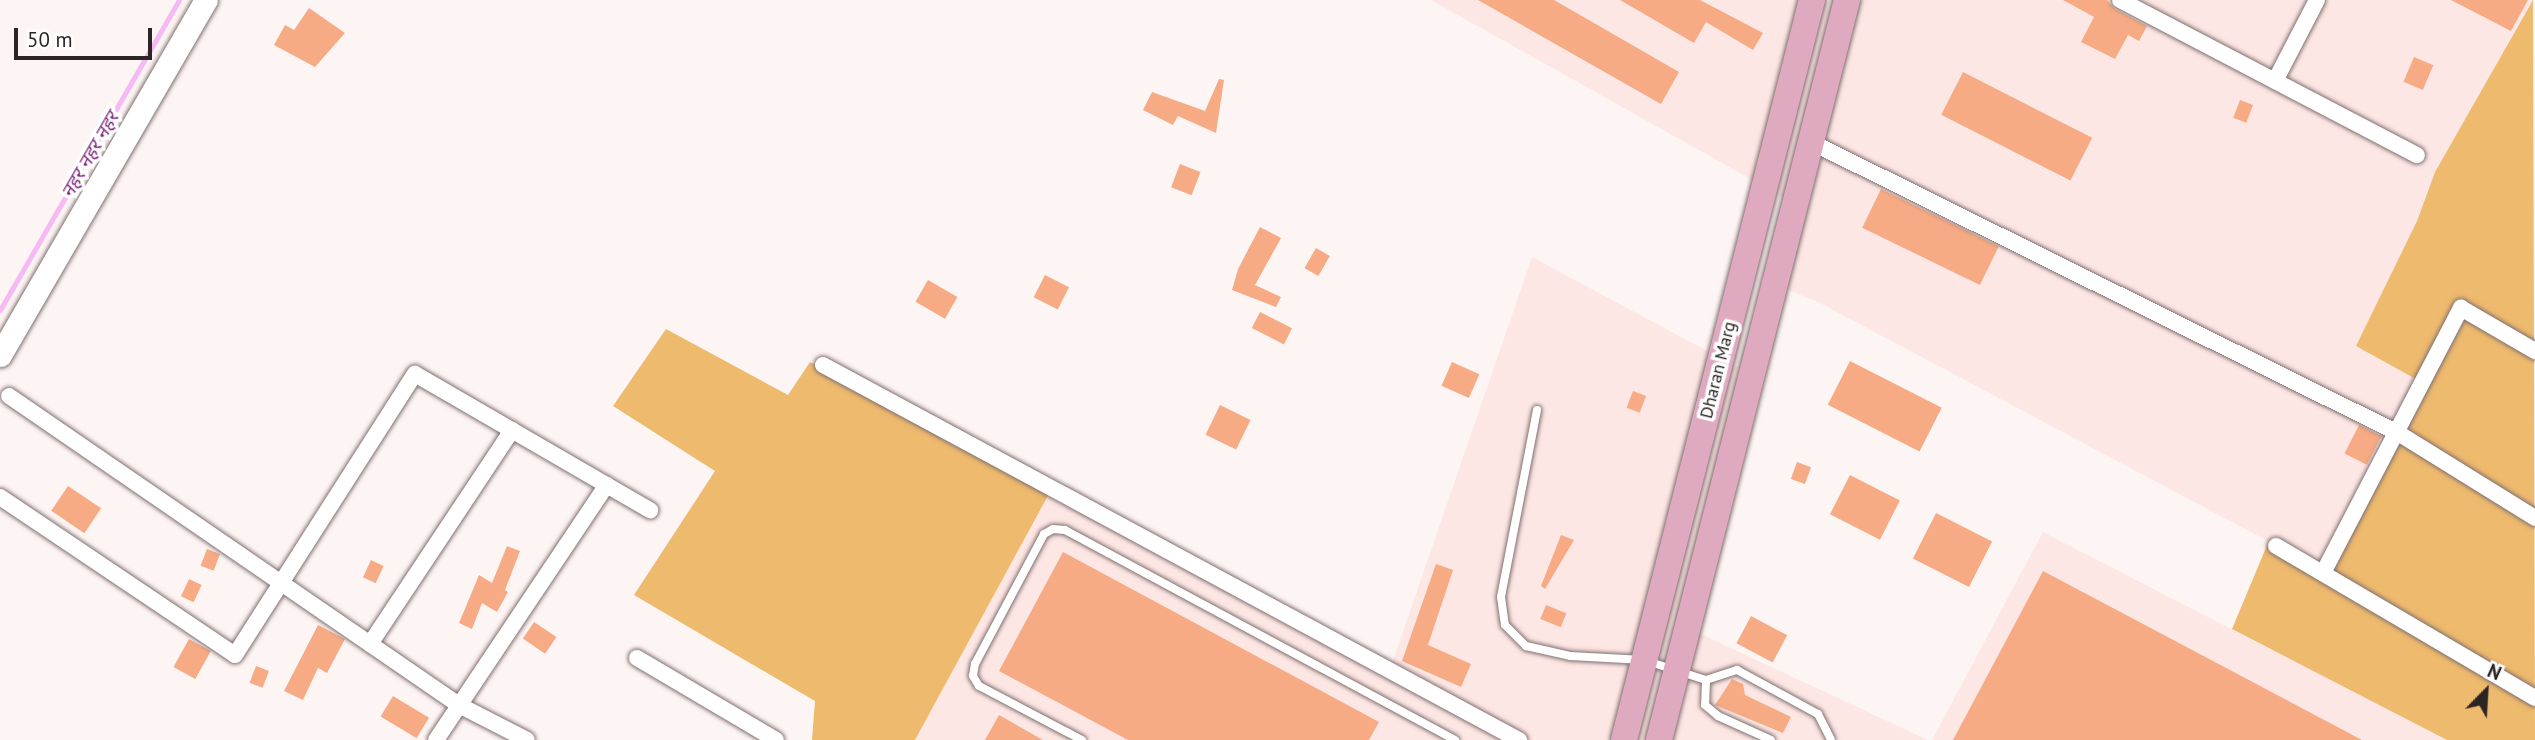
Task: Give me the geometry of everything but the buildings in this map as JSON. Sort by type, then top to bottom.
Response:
[{"type":"main road","name":"Dharan Marg","points":[[1624,740],[1812,0]]},
{"type":"main road","name":"Dharan Marg","points":[[1659,740],[1847,0]]},
{"type":"street","points":[[0,355],[206,0]]},
{"type":"street","points":[[2120,0],[2417,155]]},
{"type":"street","points":[[2276,81],[2317,0]]},
{"type":"street","points":[[1811,142],[2398,433],[2535,518]]},
{"type":"street","points":[[2324,571],[2461,308],[2535,351]]},
{"type":"street","points":[[823,365],[1519,740]]},
{"type":"street","points":[[0,497],[235,655],[415,374],[650,510]]},
{"type":"street","points":[[9,396],[459,705],[527,740]]},
{"type":"street","points":[[370,644],[512,430]]},
{"type":"street","points":[[436,740],[607,485]]},
{"type":"street","points":[[2276,546],[2324,571],[2535,698]]},
{"type":"street","points":[[637,658],[776,740]]},
{"type":"lane","points":[[1537,410],[1501,597],[1505,625],[1526,646],[1570,656],[1644,660],[1706,680],[1737,670],[1818,714],[1830,740]]},
{"type":"lane","points":[[1082,740],[979,686],[973,676],[975,664],[1044,534],[1053,529],[1065,530],[1455,740]]},
{"type":"lane","points":[[1706,680],[1705,705],[1718,716],[1771,740]]},
{"type":"shaded area","points":[[1431,0],[2533,0],[2435,172],[2417,221],[2357,346],[2423,383],[2324,571],[1818,302],[1773,284],[1795,204]]},
{"type":"shaded area","points":[[2533,0],[2535,740],[2447,740],[2232,629],[2270,538],[2324,570],[2423,383],[2356,346],[2417,221],[2435,172]]},
{"type":"shaded area","points":[[1532,257],[1752,375],[1688,628],[1928,740],[915,740],[1050,492],[1388,675]]},
{"type":"shaded area","points":[[666,329],[788,395],[810,362],[1050,492],[915,740],[812,740],[815,701],[634,595],[715,471],[613,406]]},
{"type":"shaded area","points":[[2043,532],[2447,740],[1932,740]]},
{"type":"waterway","name":"नहर नहर नहर","points":[[0,310],[179,0]]}]
